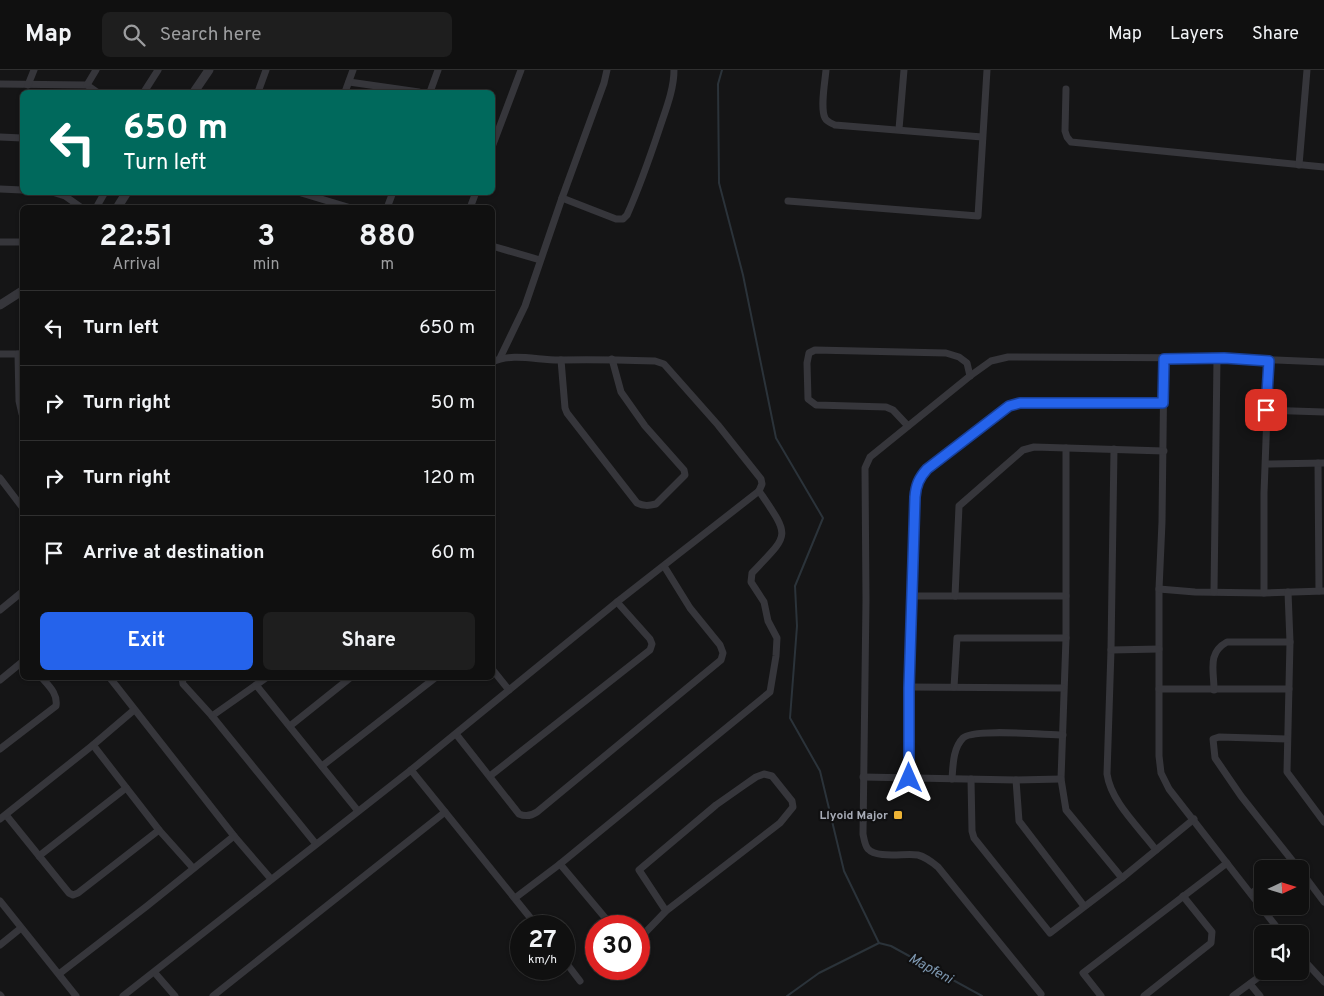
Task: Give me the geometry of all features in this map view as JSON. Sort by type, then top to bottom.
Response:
[{"type":"street","points":[[28,85],[34,70]]},
{"type":"street","points":[[86,85],[96,70]]},
{"type":"street","points":[[145,90],[158,70]]},
{"type":"street","points":[[195,90],[209,70]]},
{"type":"street","points":[[259,90],[266,70]]},
{"type":"street","points":[[346,90],[353,70]]},
{"type":"street","points":[[431,90],[438,70]]},
{"type":"street","points":[[495,139],[521,70]]},
{"type":"street","points":[[123,996],[411,770],[617,602],[759,491],[762,484],[761,479],[718,425],[664,364],[655,361],[580,358],[561,360],[496,360],[525,306],[604,83],[606,70]]},
{"type":"street","points":[[562,198],[616,219],[623,219],[627,215],[643,177],[665,113],[674,80],[674,70]]},
{"type":"street","points":[[826,70],[823,110],[824,118],[828,122],[982,137]]},
{"type":"street","points":[[899,129],[904,70]]},
{"type":"street","points":[[788,201],[978,216],[987,70]]},
{"type":"street","points":[[1299,165],[1307,70]]},
{"type":"street","points":[[349,82],[404,90]]},
{"type":"street","points":[[0,84],[86,85],[94,90]]},
{"type":"street","points":[[1066,88],[1065,131],[1067,137],[1072,142],[1324,166]]},
{"type":"street","points":[[0,137],[20,138]]},
{"type":"street","points":[[0,189],[20,190]]},
{"type":"street","points":[[62,195],[78,205]]},
{"type":"street","points":[[309,195],[341,205]]},
{"type":"street","points":[[0,242],[20,242]]},
{"type":"street","points":[[495,247],[540,260]]},
{"type":"street","points":[[0,305],[20,292]]},
{"type":"street","points":[[908,426],[899,416],[886,407],[816,405],[812,403],[808,399],[807,363],[809,352],[815,350],[946,353],[959,357],[968,363],[970,376]]},
{"type":"street","points":[[0,354],[20,354],[20,405]]},
{"type":"street","points":[[1041,994],[938,867],[918,855],[875,853],[868,850],[863,834],[866,600],[865,468],[870,457],[970,376],[991,361],[1008,357],[1216,358],[1324,362]]},
{"type":"street","points":[[1214,592],[1216,358]]},
{"type":"street","points":[[561,360],[567,413],[637,503],[650,506],[656,504],[685,475],[684,470],[645,426],[620,392],[612,359]]},
{"type":"street","points":[[1164,359],[1164,451],[1159,589],[1159,756],[1161,773],[1169,789],[1275,925]]},
{"type":"street","points":[[1264,593],[1264,493],[1269,361]]},
{"type":"street","points":[[909,778],[909,688],[915,497],[916,484],[921,476],[927,469],[1009,406],[1020,403],[1163,403]]},
{"type":"street","points":[[1266,410],[1324,412]]},
{"type":"street","points":[[955,596],[959,506],[1023,450],[1034,447],[1164,451]]},
{"type":"street","points":[[1066,448],[1066,638],[1061,779],[1066,810],[1122,878]]},
{"type":"street","points":[[1114,449],[1107,774],[1114,796],[1156,850]]},
{"type":"street","points":[[1159,589],[1264,593],[1322,591],[1321,463],[1266,464]]},
{"type":"street","points":[[0,478],[20,504]]},
{"type":"street","points":[[515,898],[560,864],[770,692],[777,638],[768,620],[764,602],[751,582],[751,578],[752,573],[782,539],[783,533],[780,523],[759,491]]},
{"type":"street","points":[[456,734],[519,814],[525,816],[532,815],[721,660],[723,653],[720,645],[690,608],[664,566]]},
{"type":"street","points":[[1288,592],[1290,642],[1287,772],[1324,821]]},
{"type":"street","points":[[0,610],[20,594]]},
{"type":"street","points":[[913,596],[1066,596]]},
{"type":"street","points":[[490,776],[650,650],[652,644],[650,639],[617,602]]},
{"type":"street","points":[[954,687],[957,638],[1066,638]]},
{"type":"street","points":[[1214,690],[1214,654],[1218,647],[1227,642],[1290,642]]},
{"type":"street","points":[[1111,650],[1159,649]]},
{"type":"street","points":[[0,680],[20,664]]},
{"type":"street","points":[[495,673],[509,690]]},
{"type":"street","points":[[0,749],[56,706],[55,694],[44,680]]},
{"type":"street","points":[[112,680],[271,880]]},
{"type":"street","points":[[182,680],[183,684],[212,716],[316,844]]},
{"type":"street","points":[[212,716],[263,680]]},
{"type":"street","points":[[290,726],[348,680]]},
{"type":"street","points":[[322,766],[430,680]]},
{"type":"street","points":[[256,685],[358,811]]},
{"type":"street","points":[[909,688],[1063,688]]},
{"type":"street","points":[[1159,690],[1289,689]]},
{"type":"street","points":[[134,710],[3,817],[39,856],[69,893],[73,895],[159,830]]},
{"type":"street","points":[[952,779],[958,744],[967,735],[982,733],[1064,735]]},
{"type":"street","points":[[1287,739],[1219,737],[1213,739],[1213,752],[1215,758],[1241,796],[1292,860]]},
{"type":"street","points":[[93,745],[159,830],[193,868]]},
{"type":"street","points":[[411,770],[528,915]]},
{"type":"street","points":[[650,928],[666,911],[789,814],[793,808],[792,801],[772,776],[764,774],[743,786],[710,810],[638,870],[666,911]]},
{"type":"street","points":[[863,777],[1061,779]]},
{"type":"street","points":[[971,779],[972,831],[974,838],[1050,933],[1122,878],[1194,819]]},
{"type":"street","points":[[1016,780],[1019,821],[1084,906]]},
{"type":"street","points":[[39,856],[126,788]]},
{"type":"street","points":[[213,996],[445,812]]},
{"type":"street","points":[[59,974],[234,836]]},
{"type":"street","points":[[1101,996],[1083,973],[1227,863]]},
{"type":"street","points":[[560,864],[603,915]]},
{"type":"street","points":[[1309,882],[1324,902]]},
{"type":"street","points":[[1144,996],[1211,944],[1212,932],[1183,896]]},
{"type":"street","points":[[0,901],[76,996]]},
{"type":"street","points":[[0,946],[21,928]]},
{"type":"street","points":[[1309,966],[1324,982]]},
{"type":"street","points":[[154,973],[175,996]]},
{"type":"street","points":[[575,974],[580,981]]},
{"type":"street","points":[[1233,996],[1255,980]]},
{"type":"street","points":[[1250,984],[1260,996]]},
{"type":"waterway","points":[[722,70],[718,84],[719,183],[743,275],[776,438],[823,518],[795,586],[797,626],[790,718],[820,771],[844,871],[879,943]]},
{"type":"waterway","name":"Mapfeni","points":[[879,943],[891,946],[982,996]]},
{"type":"waterway","points":[[787,996],[819,973],[879,943]]},
{"type":"place","name":"Llyoid Major","points":[[898,815]]},
{"type":"route","points":[[909,778],[909,688],[915,497],[916,484],[927,469],[1009,406],[1020,403],[1163,403],[1164,359],[1224,358],[1269,361],[1266,410]]}]
